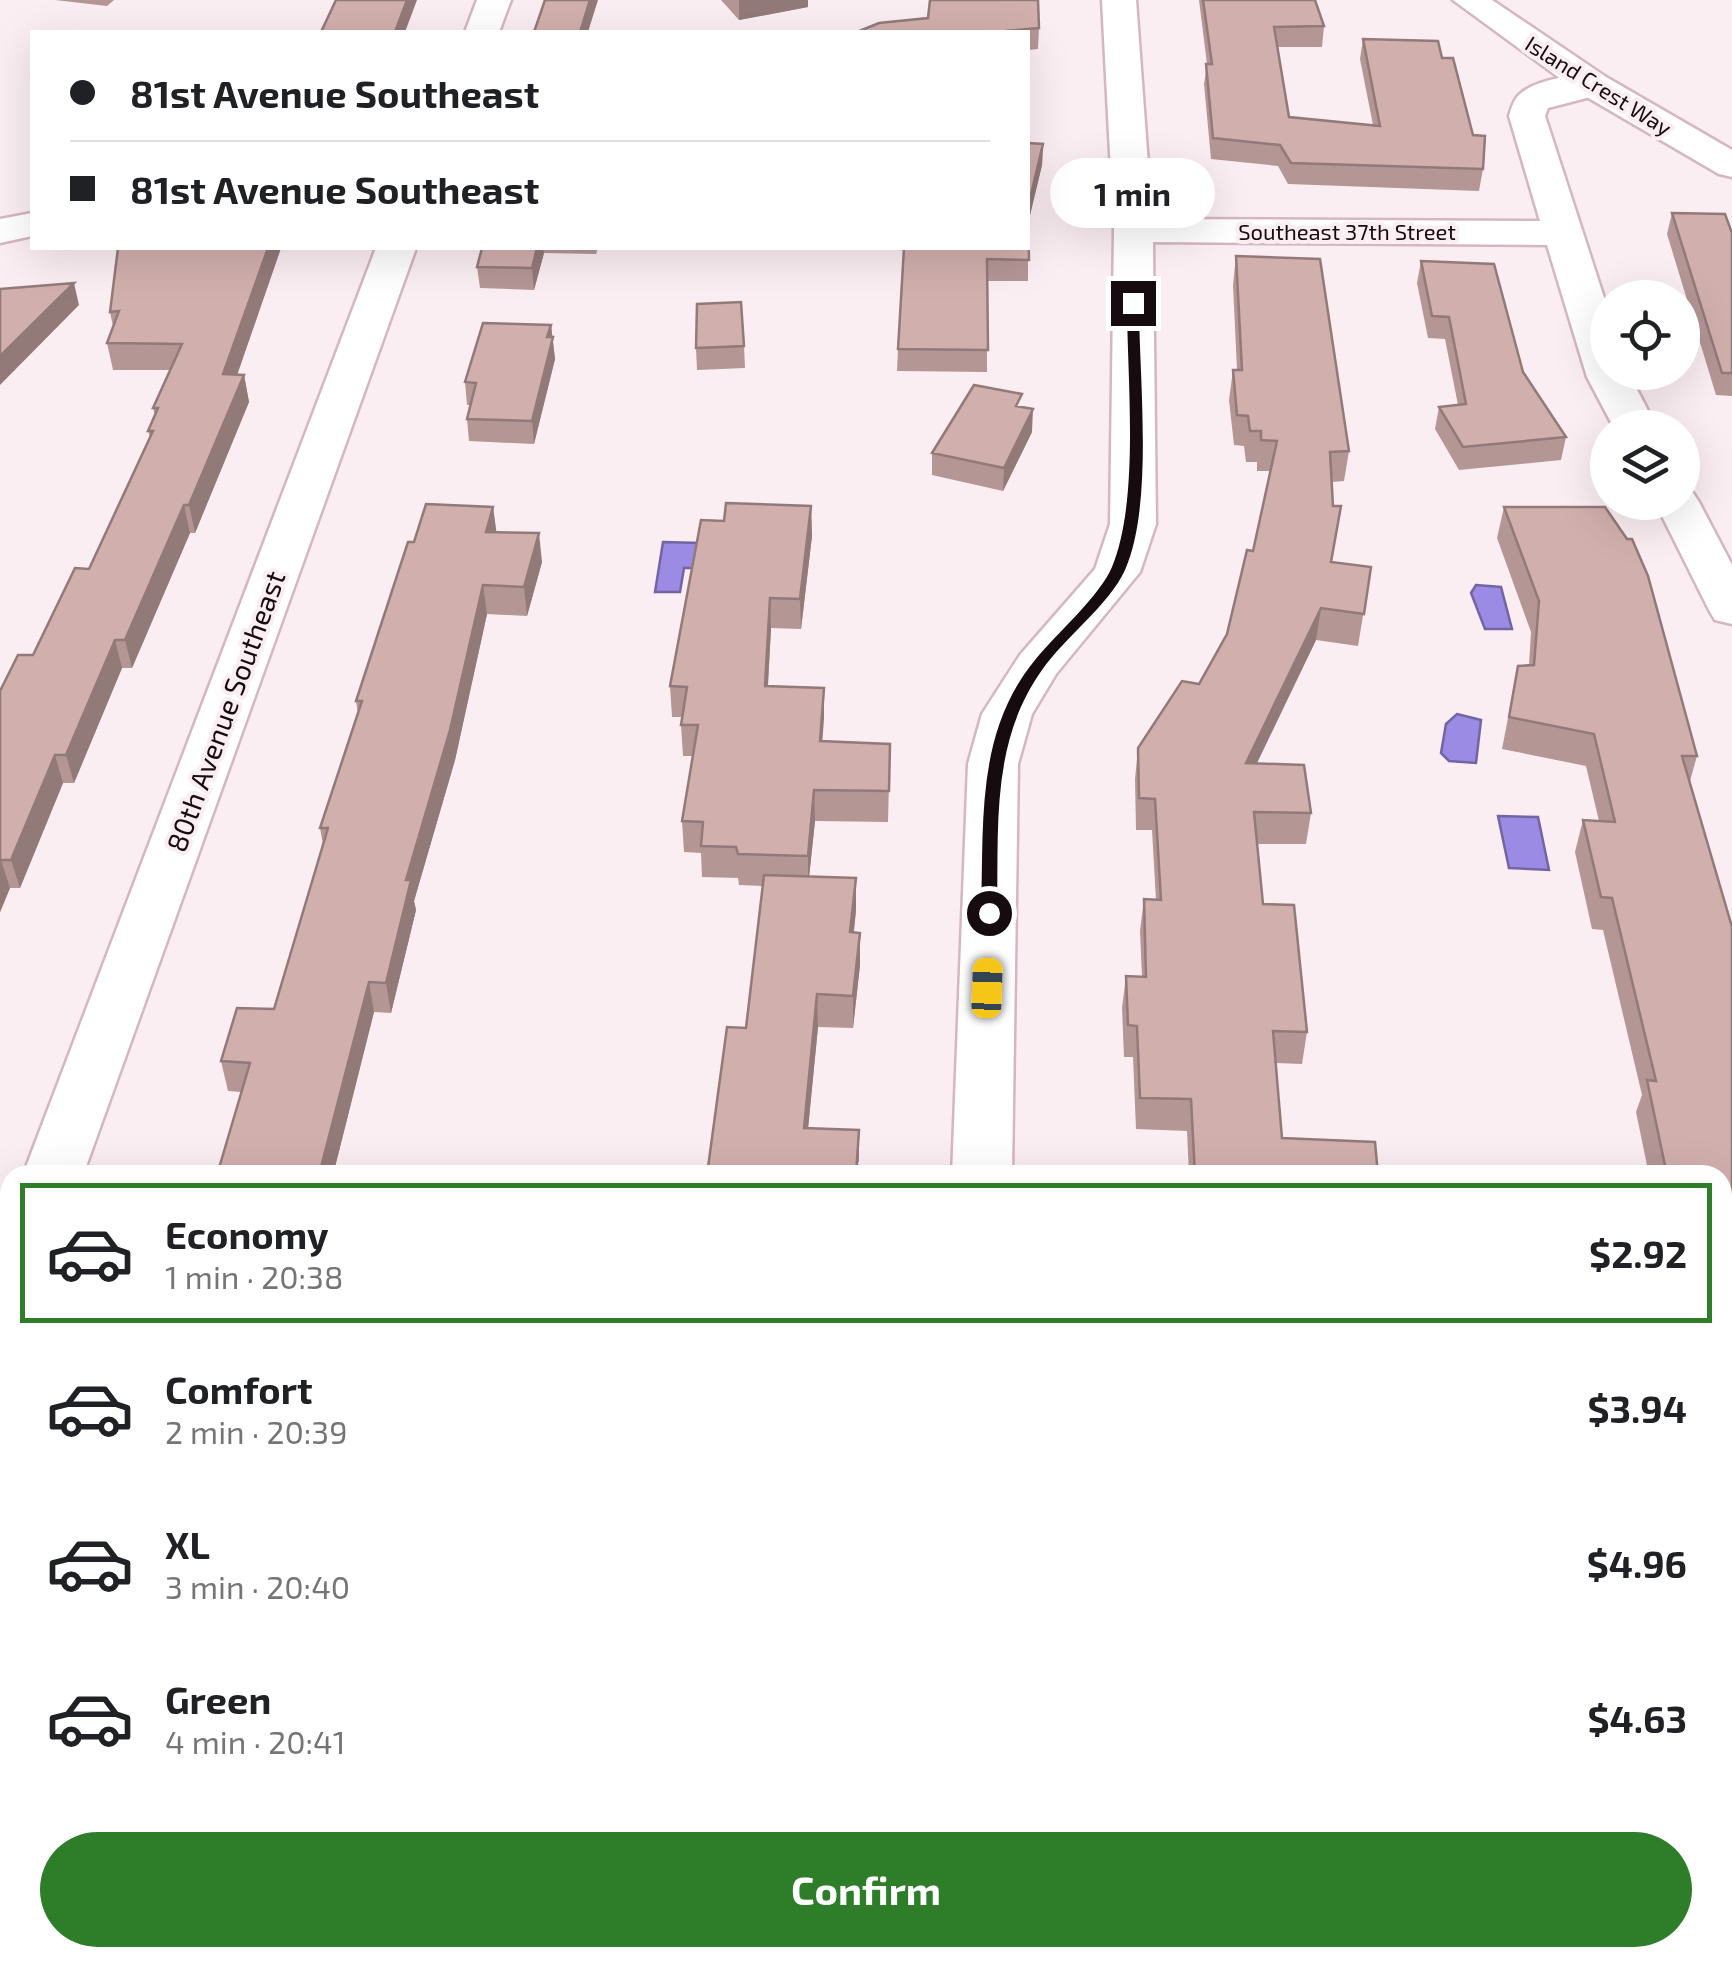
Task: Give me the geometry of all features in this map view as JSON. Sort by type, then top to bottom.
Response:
[{"type":"street","points":[[483,30],[494,0]]},
{"type":"street","points":[[982,1165],[993,764],[1007,714],[1037,666],[1118,572],[1133,524],[1133,230],[1119,0]]},
{"type":"street","name":"Island Crest Way","points":[[1470,0],[1593,85],[1732,166]]},
{"type":"street","points":[[1593,85],[1549,92],[1532,102],[1528,116],[1608,377],[1626,410]]},
{"type":"street","points":[[0,231],[30,225]]},
{"type":"street","name":"Southeast 37th Street","points":[[1133,230],[1561,233]]},
{"type":"street","name":"80th Avenue Southeast","points":[[58,1165],[395,250]]},
{"type":"street","points":[[1687,520],[1730,598]]},
{"type":"shaded area","points":[[663,542],[700,543],[696,568],[684,568],[680,592],[655,592]]},
{"type":"shaded area","points":[[1476,585],[1501,587],[1512,629],[1485,629],[1471,593]]},
{"type":"shaded area","points":[[1457,714],[1481,720],[1476,763],[1449,761],[1441,753],[1446,724]]},
{"type":"shaded area","points":[[1498,816],[1538,817],[1549,870],[1509,868]]},
{"type":"building","points":[[336,0],[407,0],[396,30],[322,30]]},
{"type":"building","points":[[545,0],[590,0],[581,30],[535,30]]},
{"type":"building","points":[[930,0],[1038,0],[1039,28],[862,30],[879,23],[928,18]]},
{"type":"building","points":[[1203,0],[1315,0],[1324,26],[1274,27],[1289,117],[1380,126],[1363,39],[1438,41],[1442,58],[1453,58],[1473,135],[1485,136],[1483,169],[1291,163],[1280,145],[1213,138],[1206,64],[1212,64]]},
{"type":"building","points":[[1030,143],[1043,144],[1030,199]]},
{"type":"building","points":[[1672,213],[1725,214],[1732,233],[1732,373],[1722,373],[1700,303],[1700,280],[1693,280]]},
{"type":"building","points":[[118,250],[267,250],[223,374],[244,375],[189,505],[184,505],[125,640],[115,640],[66,755],[55,755],[11,860],[0,861],[0,691],[18,655],[33,655],[75,568],[89,569],[153,431],[148,431],[158,408],[153,408],[182,344],[107,343],[119,311],[110,312]]},
{"type":"building","points":[[481,250],[536,250],[532,268],[477,267]]},
{"type":"building","points":[[904,250],[1029,250],[1029,260],[987,259],[988,350],[898,349]]},
{"type":"building","points":[[1236,256],[1320,259],[1349,451],[1330,452],[1333,506],[1341,506],[1331,562],[1371,567],[1364,614],[1321,608],[1246,763],[1304,765],[1311,813],[1254,812],[1263,904],[1294,905],[1307,1032],[1273,1031],[1282,1138],[1375,1142],[1377,1165],[1194,1165],[1191,1099],[1140,1098],[1137,1026],[1128,1025],[1126,976],[1146,977],[1144,899],[1161,900],[1155,799],[1139,798],[1138,748],[1182,681],[1199,684],[1227,634],[1247,550],[1253,551],[1277,441],[1261,440],[1261,431],[1250,431],[1248,416],[1237,415],[1233,370],[1242,370]]},
{"type":"building","points":[[1421,261],[1494,264],[1523,372],[1566,437],[1463,447],[1439,407],[1466,404],[1449,317],[1432,316]]},
{"type":"building","points":[[74,283],[0,356],[0,289]]},
{"type":"building","points":[[741,302],[744,346],[696,348],[697,304]]},
{"type":"building","points":[[483,323],[551,325],[547,337],[553,337],[532,421],[467,419],[476,383],[465,382]]},
{"type":"building","points":[[974,385],[1022,394],[1016,406],[1033,409],[1004,468],[932,453]]},
{"type":"building","points":[[726,503],[811,506],[800,599],[770,598],[765,686],[824,688],[820,741],[890,744],[889,791],[814,790],[808,856],[738,854],[736,847],[701,846],[703,822],[682,821],[698,725],[681,725],[687,687],[670,686],[701,520],[724,521]]},
{"type":"building","points":[[426,504],[493,507],[486,532],[539,533],[524,587],[483,585],[450,730],[406,880],[411,880],[386,983],[369,982],[322,1165],[220,1165],[250,1063],[221,1061],[237,1008],[274,1009],[328,828],[320,828],[362,701],[356,701],[408,542],[414,542]]},
{"type":"building","points":[[1504,507],[1590,507],[1590,520],[1614,520],[1627,539],[1632,539],[1648,576],[1697,756],[1682,756],[1732,927],[1732,1165],[1665,1165],[1647,1080],[1656,1081],[1612,898],[1601,897],[1583,820],[1615,822],[1594,734],[1509,717],[1518,666],[1534,665],[1539,601]]},
{"type":"building","points":[[764,875],[856,878],[850,932],[860,933],[853,996],[817,994],[804,1128],[859,1130],[857,1165],[708,1165],[727,1027],[746,1028]]},
{"type":"route","points":[[989,913],[993,764],[1007,714],[1037,666],[1118,572],[1133,524],[1133,303]]}]
